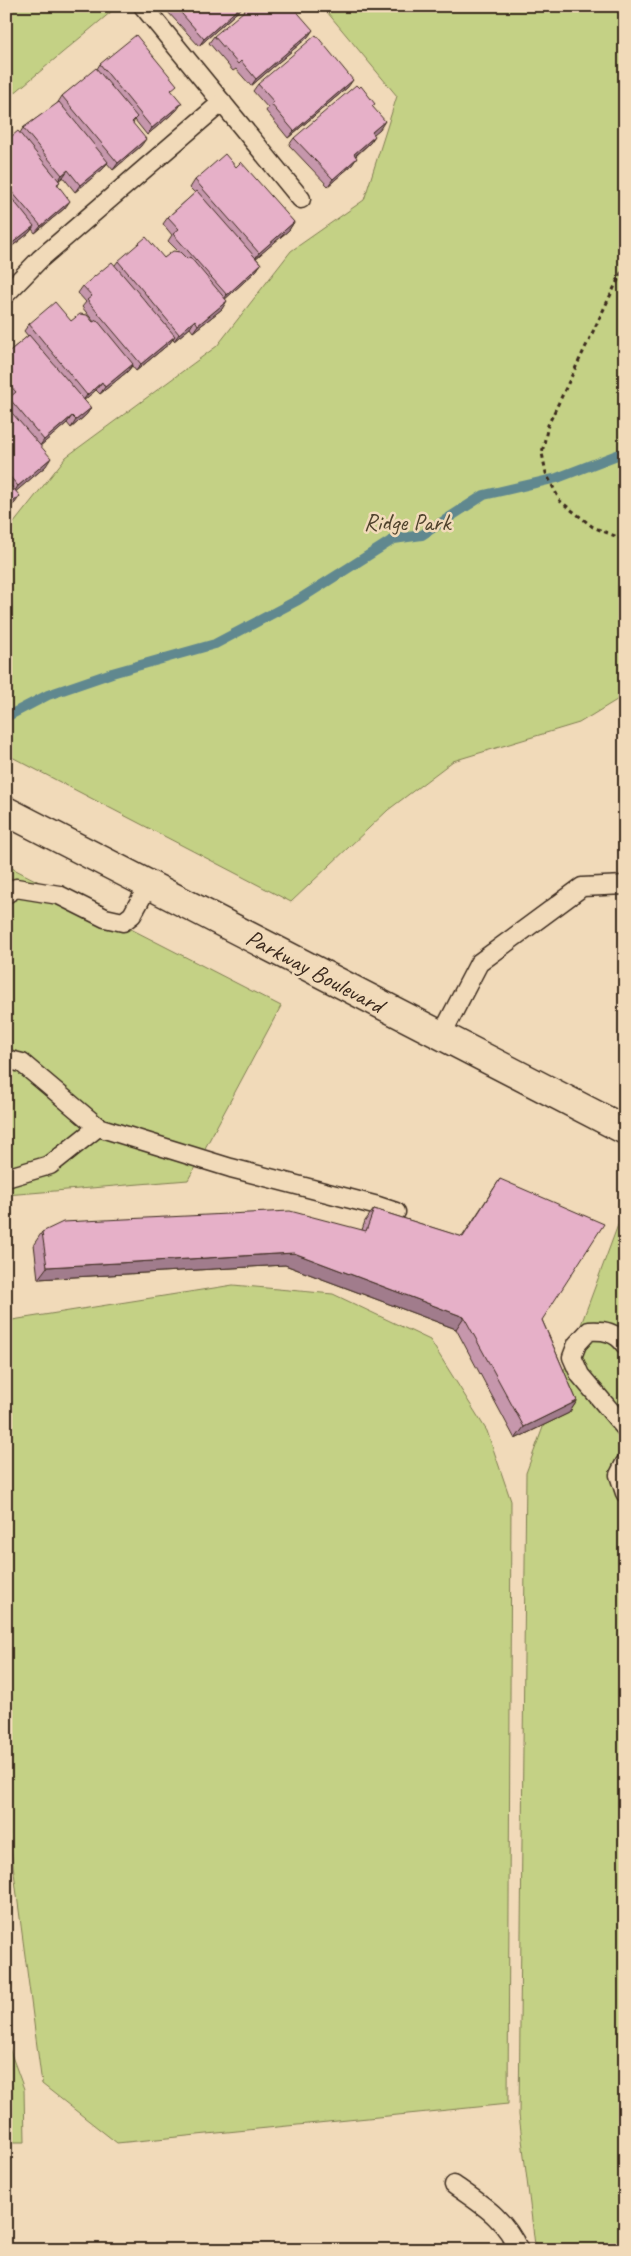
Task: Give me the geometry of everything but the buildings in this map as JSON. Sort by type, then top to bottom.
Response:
[{"type":"street","name":"Parkway Boulevard","points":[[6,811],[625,1130]]},
{"type":"lane","points":[[143,6],[301,199]]},
{"type":"lane","points":[[6,294],[40,258],[222,102]]},
{"type":"lane","points":[[6,894],[16,888],[59,895],[105,918],[123,922],[132,915],[148,884]]},
{"type":"lane","points":[[441,1036],[479,963],[582,886],[625,885]]},
{"type":"lane","points":[[6,1059],[22,1063],[98,1127],[231,1168],[396,1212]]},
{"type":"lane","points":[[6,1178],[50,1165],[98,1127]]},
{"type":"lane","points":[[625,1346],[620,1338],[605,1330],[589,1331],[577,1344],[572,1357],[580,1375],[625,1428]]},
{"type":"lane","points":[[625,1462],[619,1474],[625,1493]]},
{"type":"lane","points":[[454,2185],[496,2214],[519,2250]]},
{"type":"path","points":[[625,265],[548,425],[542,453],[546,473],[560,501],[593,527],[625,540]]},
{"type":"green space","points":[[6,6],[118,6],[6,100]]},
{"type":"green space","name":"Ridge Park","points":[[322,6],[625,6],[625,695],[579,723],[453,761],[388,810],[291,902],[6,754],[6,533],[66,457],[217,346],[291,251],[364,200],[397,96]]},
{"type":"green space","points":[[6,865],[281,1006],[188,1180],[6,1195]]},
{"type":"green space","points":[[625,1206],[625,2250],[532,2250],[535,2245],[519,2115],[526,1473]]},
{"type":"green space","points":[[233,1285],[333,1294],[430,1340],[487,1431],[511,1501],[508,2104],[117,2143],[42,2084],[6,1812],[6,1321]]},
{"type":"green space","points":[[6,2040],[24,2089],[25,2142],[6,2142]]},
{"type":"waterway","points":[[6,717],[48,695],[112,673],[215,644],[298,600],[394,539],[422,535],[484,495],[557,478],[625,452]]}]
